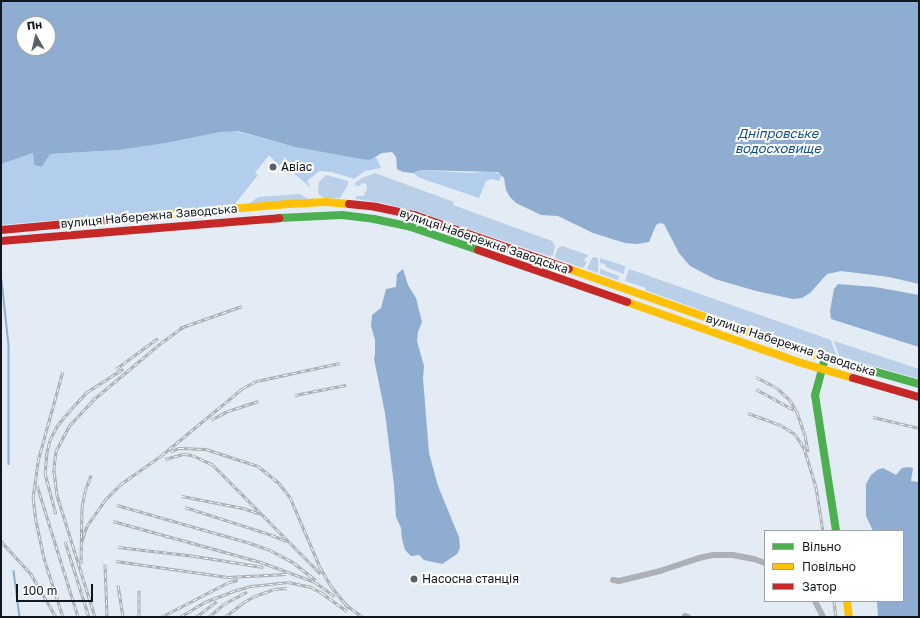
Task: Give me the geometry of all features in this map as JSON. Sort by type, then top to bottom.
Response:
[{"type":"main road","name":"вулиця Набережна Заводська","points":[[1,230],[288,204],[326,202],[376,207],[414,215],[447,226],[825,358],[919,384]]},
{"type":"main road","name":"вулиця Набережна Заводська","points":[[1,241],[295,216],[342,215],[374,219],[411,227],[444,238],[821,370],[919,397]]},
{"type":"main road","points":[[825,358],[815,395],[836,530]]},
{"type":"main road","points":[[847,602],[849,617]]},
{"type":"street","points":[[612,580],[618,581],[660,572],[699,558],[713,555],[733,555],[754,559],[764,564]]},
{"type":"street","points":[[816,602],[823,617]]},
{"type":"shaded area","points":[[232,130],[295,147],[360,159],[370,160],[376,157],[381,168],[365,171],[354,179],[332,172],[319,171],[307,181],[311,188],[282,163],[279,166],[269,155],[255,173],[258,175],[234,205],[1,225],[1,164],[33,153],[34,165],[42,167],[50,154],[118,150]]},
{"type":"shaded area","points":[[420,170],[470,173],[491,171],[502,175],[499,181],[491,179],[486,181],[479,198],[420,178],[413,173]]},
{"type":"shaded area","points":[[375,173],[454,202],[453,205],[552,241],[555,246],[553,255],[549,256],[418,212],[383,203],[356,199],[356,196],[364,196],[367,188],[366,184],[362,183],[360,186],[354,185],[355,183],[362,178]]},
{"type":"shaded area","points":[[326,175],[348,181],[348,185],[340,198],[324,198],[319,195],[319,182]]},
{"type":"shaded area","points":[[300,194],[308,199],[249,204],[258,197]]},
{"type":"shaded area","points":[[562,246],[588,255],[584,261],[587,262],[583,268],[557,259],[555,256],[558,248]]},
{"type":"shaded area","points":[[592,258],[598,258],[598,273],[587,269]]},
{"type":"shaded area","points":[[600,258],[625,266],[624,274],[600,263]]},
{"type":"shaded area","points":[[600,269],[619,276],[618,279],[621,281],[600,274]]},
{"type":"shaded area","points":[[629,269],[831,340],[836,355],[823,351],[823,348],[819,347],[818,349],[750,328],[645,290],[646,288],[625,281]]},
{"type":"shaded area","points":[[834,341],[919,369],[919,379],[839,356]]},
{"type":"water","name":"Дніпровське водосховище","points":[[1,1],[919,1],[919,284],[889,277],[841,271],[827,274],[810,293],[802,298],[793,299],[756,291],[715,279],[690,266],[679,253],[664,224],[660,223],[656,225],[649,242],[637,244],[625,243],[593,233],[558,216],[541,215],[516,203],[506,190],[504,178],[498,172],[420,170],[413,173],[403,172],[397,169],[396,157],[392,152],[382,153],[370,160],[360,159],[295,147],[238,131],[220,132],[165,143],[118,150],[50,154],[42,167],[34,165],[33,153],[1,164]]},
{"type":"water","points":[[403,269],[408,285],[416,298],[422,322],[418,332],[417,341],[424,366],[423,378],[429,453],[438,486],[459,537],[460,548],[457,554],[442,564],[424,560],[419,555],[411,556],[405,550],[401,528],[396,517],[394,485],[385,413],[374,359],[375,340],[371,326],[372,315],[381,308],[386,289],[396,287],[397,274]]},
{"type":"water","points":[[838,284],[875,287],[919,295],[919,347],[831,319],[830,311],[834,289]]},
{"type":"water","points":[[883,468],[896,475],[902,468],[913,468],[911,481],[919,482],[919,617],[878,617],[877,602],[904,602],[904,530],[873,530],[866,516],[866,484],[871,475],[877,470]]},
{"type":"waterway","points":[[2,280],[9,346],[9,464]]},
{"type":"waterway","points":[[14,571],[20,617]]},
{"type":"railway","points":[[180,328],[242,306]]},
{"type":"railway","points":[[95,617],[57,495],[54,469],[56,451],[70,425],[93,400],[161,343],[183,327]]},
{"type":"railway","points":[[116,369],[158,338]]},
{"type":"railway","points":[[81,544],[87,526],[105,500],[121,484],[162,455],[243,388],[257,381],[340,363]]},
{"type":"railway","points":[[46,456],[50,440],[57,426],[73,407],[87,392],[123,369]]},
{"type":"railway","points":[[63,371],[38,461],[33,498],[44,558],[63,617]]},
{"type":"railway","points":[[756,377],[776,387],[790,400],[797,412],[805,435],[808,452]]},
{"type":"railway","points":[[295,395],[346,385]]},
{"type":"railway","points":[[756,389],[794,410]]},
{"type":"railway","points":[[211,420],[228,411],[258,401]]},
{"type":"railway","points":[[748,413],[779,424],[795,434],[804,448],[816,487],[823,530]]},
{"type":"railway","points":[[873,417],[919,428]]},
{"type":"railway","points":[[170,452],[179,448],[206,449],[258,466],[279,483],[290,497],[320,567],[331,586],[349,608]]},
{"type":"railway","points":[[47,452],[45,473],[56,514]]},
{"type":"railway","points":[[165,459],[184,454],[192,455],[213,465],[321,574]]},
{"type":"railway","points":[[81,564],[82,507],[85,491],[91,475]]},
{"type":"railway","points":[[37,485],[78,617]]},
{"type":"railway","points":[[182,496],[243,508],[261,514]]},
{"type":"railway","points":[[117,505],[270,550],[294,563],[316,580]]},
{"type":"railway","points":[[185,507],[272,535],[286,541]]},
{"type":"railway","points":[[113,521],[261,562],[315,582],[334,596]]},
{"type":"railway","points":[[1,541],[31,574],[56,617]]},
{"type":"railway","points":[[65,541],[89,617]]},
{"type":"railway","points":[[118,547],[195,556],[263,567]]},
{"type":"railway","points":[[116,561],[228,577],[286,574]]},
{"type":"railway","points":[[105,564],[107,617]]},
{"type":"railway","points":[[161,617],[229,582],[238,580]]},
{"type":"railway","points":[[180,617],[205,602],[237,590],[251,586],[288,582],[311,587],[347,611]]},
{"type":"railway","points":[[118,585],[123,617]]},
{"type":"railway","points":[[225,617],[244,602],[255,596],[274,589],[287,588]]},
{"type":"railway","points":[[139,590],[139,617]]},
{"type":"railway","points":[[209,617],[224,604],[247,592]]},
{"type":"railway","points":[[196,617],[217,601]]},
{"type":"railway","points":[[834,602],[836,617]]},
{"type":"railway","points":[[345,604],[363,617]]},
{"type":"traffic: fast","points":[[279,218],[342,215],[374,219],[411,227],[478,250]]},
{"type":"traffic: fast","points":[[825,358],[815,395],[836,530]]},
{"type":"traffic: fast","points":[[834,360],[919,384]]},
{"type":"traffic: slow","points":[[153,216],[288,204],[326,202],[349,204]]},
{"type":"traffic: slow","points":[[569,269],[802,351],[834,360]]},
{"type":"traffic: slow","points":[[627,302],[798,362],[853,378]]},
{"type":"traffic: slow","points":[[847,602],[849,617]]},
{"type":"traffic: jam","points":[[349,204],[376,207],[414,215],[569,269]]},
{"type":"traffic: jam","points":[[1,230],[153,216]]},
{"type":"traffic: jam","points":[[1,241],[279,218]]},
{"type":"traffic: jam","points":[[478,250],[627,302]]},
{"type":"traffic: jam","points":[[853,378],[919,397]]},
{"type":"place","name":"Авіас","points":[[273,167]]},
{"type":"place","name":"Насосна станція","points":[[414,579]]}]
